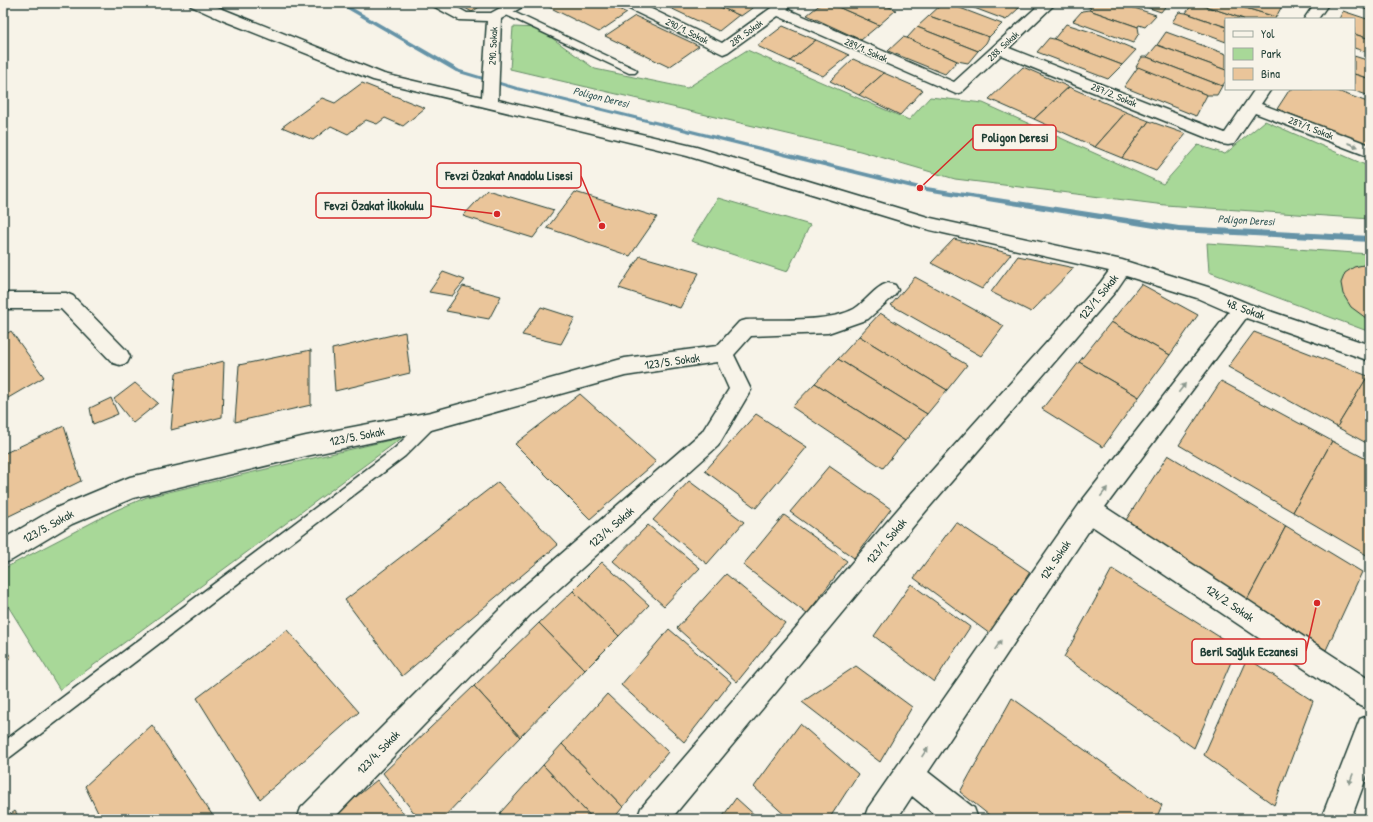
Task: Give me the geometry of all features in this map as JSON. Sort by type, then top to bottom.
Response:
[{"type":"street","name":"48. Sokak","points":[[196,3],[227,17],[379,77],[490,98],[690,151],[930,224],[1122,267],[1204,293],[1242,309],[1370,353]]},
{"type":"street","points":[[438,3],[464,17],[499,14]]},
{"type":"street","name":"290. Sokak","points":[[490,98],[492,59],[499,14],[519,3]]},
{"type":"street","name":"290/1. Sokak","points":[[628,3],[723,49]]},
{"type":"street","name":"288. Sokak","points":[[956,89],[1049,3]]},
{"type":"street","points":[[1312,18],[1322,3]]},
{"type":"street","name":"289. Sokak","points":[[723,49],[782,7]]},
{"type":"street","name":"289/1. Sokak","points":[[782,7],[956,89]]},
{"type":"street","name":"287/2. Sokak","points":[[999,49],[1228,140],[1252,106]]},
{"type":"street","points":[[1252,106],[1262,90]]},
{"type":"street","name":"287/1. Sokak","points":[[1252,106],[1370,151]]},
{"type":"street","name":"123/1. Sokak","points":[[652,819],[918,503],[1108,287],[1122,267]]},
{"type":"street","points":[[723,353],[746,328],[828,326],[861,314],[888,290]]},
{"type":"street","points":[[3,301],[66,301],[120,358]]},
{"type":"street","name":"124. Sokak","points":[[879,819],[1090,510],[1242,309]]},
{"type":"street","name":"123/5. Sokak","points":[[3,552],[64,516],[130,488],[306,446],[431,421],[626,368],[723,353]]},
{"type":"street","name":"123/4. Sokak","points":[[312,819],[524,603],[710,439],[740,390],[723,353]]},
{"type":"street","name":"124/2. Sokak","points":[[1090,510],[1370,696]]},
{"type":"street","points":[[1336,819],[1370,729]]},
{"type":"street","points":[[909,775],[963,819]]},
{"type":"lane","points":[[499,14],[632,72]]},
{"type":"lane","points":[[3,752],[400,452],[431,421]]},
{"type":"green space","points":[[513,27],[538,28],[595,69],[687,88],[747,50],[909,120],[930,97],[983,103],[1163,184],[1198,145],[1225,154],[1265,121],[1370,167],[1370,219],[1165,205],[955,179],[860,151],[510,69]]},
{"type":"green space","points":[[718,198],[810,225],[787,272],[691,241]]},
{"type":"green space","points":[[1207,243],[1370,254],[1370,332],[1209,272]]},
{"type":"green space","points":[[403,437],[60,690],[3,598],[3,569],[114,511],[147,497]]},
{"type":"building","points":[[456,3],[485,3],[472,12]]},
{"type":"building","points":[[549,3],[605,3],[627,13],[599,32],[545,5]]},
{"type":"building","points":[[667,3],[711,3],[739,15],[719,31],[664,5]]},
{"type":"building","points":[[711,3],[749,3],[755,6],[741,16]]},
{"type":"building","points":[[822,3],[829,3],[879,25],[861,40],[807,15]]},
{"type":"building","points":[[829,3],[880,3],[896,10],[879,25]]},
{"type":"building","points":[[943,3],[947,3],[1002,24],[989,37],[929,16]]},
{"type":"building","points":[[961,3],[1007,3],[1019,8],[1006,20]]},
{"type":"building","points":[[1007,3],[1024,3],[1019,8]]},
{"type":"building","points":[[1090,3],[1119,3],[1156,15],[1145,27],[1139,25],[1138,27],[1089,10],[1091,8],[1087,6]]},
{"type":"building","points":[[1135,3],[1168,3],[1161,12]]},
{"type":"building","points":[[1193,3],[1196,3],[1241,18],[1225,18],[1225,27],[1186,13]]},
{"type":"building","points":[[1196,3],[1229,3],[1276,17],[1241,18]]},
{"type":"building","points":[[1229,3],[1271,3],[1282,6],[1276,17]]},
{"type":"building","points":[[1346,3],[1370,3],[1370,11]]},
{"type":"building","points":[[1089,10],[1138,27],[1139,33],[1133,43],[1073,21],[1082,11]]},
{"type":"building","points":[[1343,11],[1370,20],[1370,39],[1355,34],[1355,18],[1340,18]]},
{"type":"building","points":[[1179,12],[1225,27],[1225,42],[1172,22]]},
{"type":"building","points":[[635,16],[699,46],[669,67],[605,36]]},
{"type":"building","points":[[929,16],[989,37],[986,43],[978,51],[917,27]]},
{"type":"building","points":[[1066,24],[1101,35],[1136,50],[1122,65],[1054,39]]},
{"type":"building","points":[[783,26],[816,40],[790,61],[757,46]]},
{"type":"building","points":[[917,27],[978,51],[968,63],[957,61],[907,38]]},
{"type":"building","points":[[1166,32],[1225,54],[1225,70],[1157,45]]},
{"type":"building","points":[[1355,34],[1370,39],[1370,53],[1355,48]]},
{"type":"building","points":[[903,37],[957,61],[945,74],[888,51]]},
{"type":"building","points":[[1049,38],[1122,65],[1108,79],[1037,52]]},
{"type":"building","points":[[816,40],[849,55],[823,76],[790,61]]},
{"type":"building","points":[[1157,45],[1225,70],[1225,82],[1222,86],[1147,57]]},
{"type":"building","points":[[1355,56],[1370,61],[1370,79],[1355,74]]},
{"type":"building","points":[[1142,57],[1147,57],[1222,86],[1217,95],[1207,95],[1136,67]]},
{"type":"building","points":[[853,59],[884,73],[859,95],[830,81]]},
{"type":"building","points":[[1023,67],[1069,87],[1034,119],[989,99]]},
{"type":"building","points":[[1138,67],[1207,95],[1196,116],[1124,87]]},
{"type":"building","points":[[884,73],[923,90],[900,115],[859,95]]},
{"type":"building","points":[[1355,74],[1370,79],[1370,96],[1352,90],[1355,90]]},
{"type":"building","points":[[362,83],[425,108],[403,126],[385,118],[377,124],[366,120],[348,134],[331,126],[313,140],[282,127],[322,98],[335,103]]},
{"type":"building","points":[[1069,87],[1126,112],[1095,147],[1034,119]]},
{"type":"building","points":[[1289,90],[1335,90],[1370,103],[1370,141],[1368,144],[1277,109]]},
{"type":"building","points":[[1126,112],[1149,121],[1122,158],[1095,147]]},
{"type":"building","points":[[1149,121],[1186,134],[1156,171],[1122,158]]},
{"type":"building","points":[[487,190],[554,210],[533,238],[463,216]]},
{"type":"building","points":[[575,192],[657,217],[630,256],[547,228]]},
{"type":"building","points":[[954,239],[1011,254],[982,289],[931,263]]},
{"type":"building","points":[[640,256],[699,273],[680,308],[619,288]]},
{"type":"building","points":[[1018,256],[1074,268],[1031,312],[991,292]]},
{"type":"building","points":[[1370,264],[1370,321],[1351,307],[1343,294],[1341,283],[1345,273],[1354,267]]},
{"type":"building","points":[[443,272],[465,280],[452,296],[429,292]]},
{"type":"building","points":[[915,277],[1004,326],[981,356],[891,305]]},
{"type":"building","points":[[1141,284],[1198,315],[1170,355],[1111,322]]},
{"type":"building","points":[[463,286],[501,296],[489,319],[446,311]]},
{"type":"building","points":[[541,307],[575,318],[561,344],[522,335]]},
{"type":"building","points":[[880,313],[967,365],[947,390],[859,336]]},
{"type":"building","points":[[1111,322],[1170,355],[1139,397],[1079,362]]},
{"type":"building","points":[[11,331],[44,377],[3,401],[3,336]]},
{"type":"building","points":[[405,332],[410,373],[335,391],[332,349]]},
{"type":"building","points":[[1254,332],[1368,376],[1337,427],[1228,367]]},
{"type":"building","points":[[859,336],[947,390],[927,414],[838,359]]},
{"type":"building","points":[[311,350],[311,405],[235,422],[239,365]]},
{"type":"building","points":[[838,359],[927,414],[905,441],[815,383]]},
{"type":"building","points":[[224,361],[222,417],[171,430],[176,373]]},
{"type":"building","points":[[1079,362],[1139,397],[1103,447],[1042,409]]},
{"type":"building","points":[[1366,379],[1370,381],[1370,445],[1337,427]]},
{"type":"building","points":[[1221,381],[1332,441],[1293,512],[1179,445]]},
{"type":"building","points":[[135,383],[158,403],[133,423],[114,399]]},
{"type":"building","points":[[815,383],[905,441],[883,468],[792,407]]},
{"type":"building","points":[[580,394],[656,462],[590,519],[515,444]]},
{"type":"building","points":[[111,398],[118,414],[93,424],[90,408]]},
{"type":"building","points":[[756,414],[807,447],[756,508],[705,471]]},
{"type":"building","points":[[64,426],[81,481],[3,519],[3,454]]},
{"type":"building","points":[[1332,441],[1370,461],[1370,557],[1293,512]]},
{"type":"building","points":[[1168,455],[1286,526],[1247,600],[1126,520]]},
{"type":"building","points":[[829,466],[891,509],[854,558],[790,512]]},
{"type":"building","points":[[689,481],[744,522],[707,564],[653,520]]},
{"type":"building","points":[[498,482],[558,545],[402,676],[345,600]]},
{"type":"building","points":[[784,515],[847,561],[807,614],[743,565]]},
{"type":"building","points":[[956,522],[1030,572],[990,634],[914,578]]},
{"type":"building","points":[[648,525],[700,568],[664,606],[613,561]]},
{"type":"building","points":[[1286,526],[1362,572],[1326,650],[1247,600]]},
{"type":"building","points":[[602,562],[649,605],[619,636],[573,591]]},
{"type":"building","points":[[1112,569],[1237,648],[1194,748],[1064,657]]},
{"type":"building","points":[[726,574],[785,623],[737,682],[677,628]]},
{"type":"building","points":[[911,584],[970,627],[934,682],[874,636]]},
{"type":"building","points":[[573,591],[619,636],[585,670],[539,623]]},
{"type":"building","points":[[539,623],[585,670],[520,737],[474,686]]},
{"type":"building","points":[[669,629],[731,682],[684,742],[621,685]]},
{"type":"building","points":[[287,630],[359,712],[260,799],[197,698]]},
{"type":"building","points":[[3,646],[11,657],[3,663]]},
{"type":"building","points":[[1247,658],[1313,701],[1274,805],[1204,755]]},
{"type":"building","points":[[856,666],[912,707],[880,762],[802,702]]},
{"type":"building","points":[[474,686],[520,737],[442,819],[419,819],[383,773]]},
{"type":"building","points":[[607,694],[668,752],[623,807],[562,744]]},
{"type":"building","points":[[1012,698],[1162,805],[1156,819],[994,819],[960,792]]},
{"type":"building","points":[[800,724],[858,774],[829,819],[789,819],[754,787]]},
{"type":"building","points":[[152,725],[215,819],[101,819],[85,786]]},
{"type":"building","points":[[562,744],[623,807],[613,819],[593,819],[543,765]]},
{"type":"building","points":[[543,765],[593,819],[505,819],[500,813]]},
{"type":"building","points":[[377,780],[408,819],[330,819],[336,813]]},
{"type":"building","points":[[736,798],[759,819],[721,819]]},
{"type":"building","points":[[15,811],[20,819],[4,819]]},
{"type":"waterway","name":"Poligon Deresi","points":[[340,3],[458,71],[515,88],[920,188],[1179,229],[1370,239]]},
{"type":"place","name":"Poligon Deresi","points":[[920,188]]},
{"type":"place","name":"Fevzi Özakat İlkokulu","points":[[497,214]]},
{"type":"place","name":"Fevzi Özakat Anadolu Lisesi","points":[[602,226]]},
{"type":"place","name":"Beril Sağlık Eczanesi","points":[[1317,603]]}]
